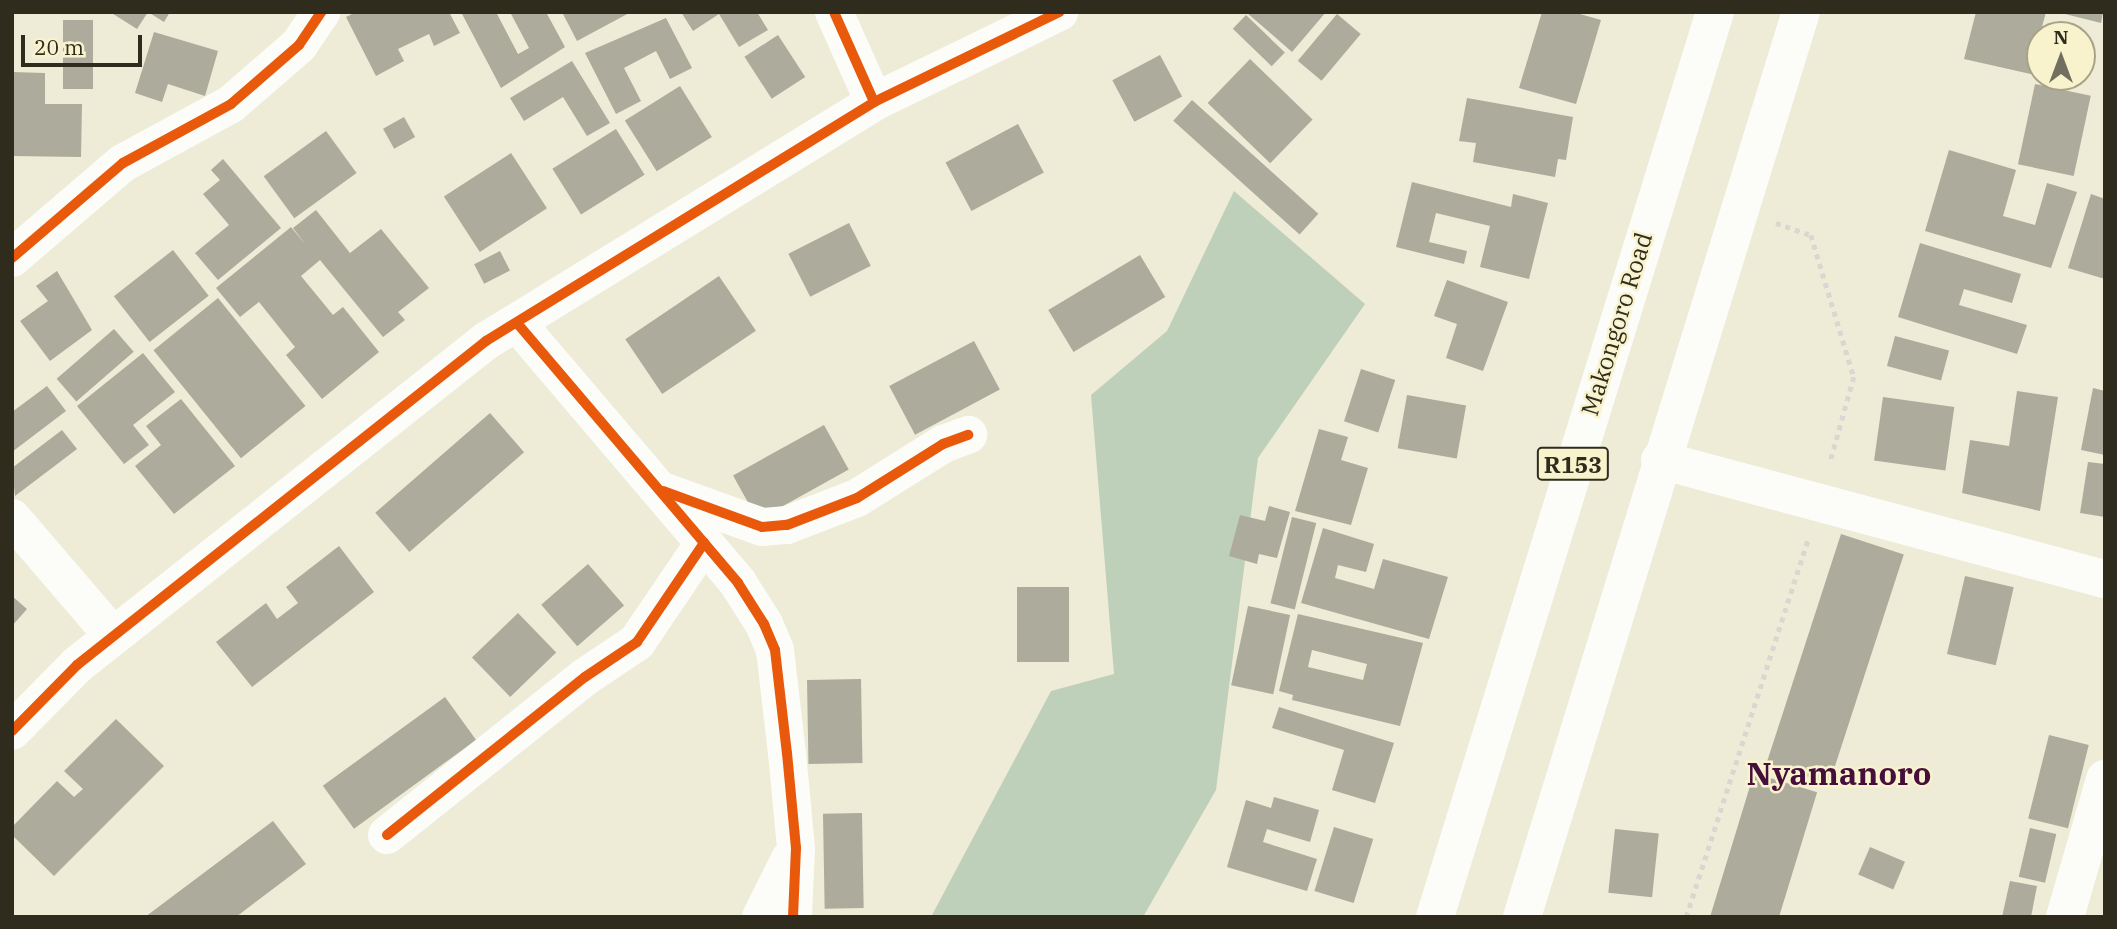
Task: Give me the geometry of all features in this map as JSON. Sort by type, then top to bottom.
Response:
[{"type":"street","points":[[12,258],[123,163],[231,104],[299,45],[321,12]]},
{"type":"street","points":[[834,12],[874,102]]},
{"type":"street","points":[[12,731],[113,636],[486,341],[874,102],[1059,12]]},
{"type":"street","name":"Makongoro Road","points":[[1435,917],[1715,12]]},
{"type":"street","points":[[1522,917],[1660,460],[1801,12]]},
{"type":"street","points":[[517,323],[738,583],[775,650],[796,848],[793,917]]},
{"type":"street","points":[[660,490],[762,527],[787,526],[857,498],[943,444],[968,436]]},
{"type":"street","points":[[1660,460],[2105,579]]},
{"type":"street","points":[[12,518],[113,636]]},
{"type":"street","points":[[387,835],[585,677],[637,642],[666,591],[704,543]]},
{"type":"street","points":[[2064,917],[2105,779]]},
{"type":"street","points":[[761,917],[796,848]]},
{"type":"path","points":[[1686,917],[1820,501],[1854,377],[1811,235],[1739,210]]},
{"type":"green space","points":[[1234,191],[1365,304],[1258,458],[1216,790],[1143,917],[931,917],[1051,691],[1114,674],[1091,395],[1167,331]]},
{"type":"building","points":[[110,12],[148,12],[137,29]]},
{"type":"building","points":[[148,12],[170,12],[164,22]]},
{"type":"building","points":[[356,12],[449,12],[460,33],[434,46],[429,34],[398,49],[404,61],[376,76],[346,17]]},
{"type":"building","points":[[461,12],[496,12],[518,54],[529,48],[510,12],[546,12],[565,47],[501,88]]},
{"type":"building","points":[[562,12],[631,12],[577,41]]},
{"type":"building","points":[[681,12],[757,12],[768,30],[739,47],[719,14],[693,31]]},
{"type":"building","points":[[1246,12],[1326,12],[1292,52]]},
{"type":"building","points":[[1542,12],[1573,12],[1601,20],[1576,104],[1519,88]]},
{"type":"building","points":[[1976,12],[2046,12],[2044,21],[2026,21],[2026,73],[1964,59]]},
{"type":"building","points":[[2057,12],[2103,12],[2101,23]]},
{"type":"building","points":[[1337,14],[1361,34],[1322,81],[1298,61]]},
{"type":"building","points":[[1246,15],[1285,53],[1272,66],[1233,29]]},
{"type":"building","points":[[666,18],[692,68],[670,79],[656,51],[624,68],[641,101],[616,114],[585,53]]},
{"type":"building","points":[[63,20],[93,20],[93,89],[63,89]]},
{"type":"building","points":[[154,32],[218,51],[205,96],[168,84],[162,102],[135,93]]},
{"type":"building","points":[[778,35],[805,77],[772,99],[744,57]]},
{"type":"building","points":[[1160,55],[1182,96],[1134,122],[1112,80]]},
{"type":"building","points":[[1250,59],[1313,119],[1270,163],[1208,103]]},
{"type":"building","points":[[572,61],[610,123],[587,136],[563,97],[524,121],[510,98]]},
{"type":"building","points":[[12,72],[45,73],[45,104],[82,104],[81,157],[12,156]]},
{"type":"building","points":[[680,86],[712,137],[657,171],[625,120]]},
{"type":"building","points":[[2034,91],[2068,91],[2091,96],[2074,176],[2018,164]]},
{"type":"building","points":[[1467,98],[1573,117],[1566,160],[1558,159],[1555,177],[1473,162],[1476,143],[1459,141]]},
{"type":"building","points":[[1192,100],[1318,214],[1300,235],[1173,121]]},
{"type":"building","points":[[404,117],[415,137],[394,149],[383,129]]},
{"type":"building","points":[[1018,124],[1044,173],[971,211],[946,162]]},
{"type":"building","points":[[616,129],[645,175],[581,215],[552,169]]},
{"type":"building","points":[[326,131],[357,173],[294,218],[264,176]]},
{"type":"building","points":[[1949,150],[2016,170],[2003,216],[2035,225],[2047,183],[2077,192],[2051,268],[1925,231]]},
{"type":"building","points":[[511,153],[547,208],[480,252],[444,197]]},
{"type":"building","points":[[223,159],[281,228],[218,280],[195,253],[229,225],[203,194],[220,180],[211,170]]},
{"type":"building","points":[[1412,182],[1511,207],[1513,194],[1548,203],[1529,279],[1480,267],[1490,226],[1436,213],[1429,242],[1467,251],[1464,264],[1396,247]]},
{"type":"building","points":[[2091,194],[2105,199],[2105,279],[2068,268]]},
{"type":"building","points":[[316,210],[350,253],[381,229],[429,288],[398,312],[405,320],[383,337],[320,260],[301,276],[333,315],[343,307],[379,352],[322,399],[286,355],[295,347],[259,302],[240,317],[216,288],[291,227],[306,245],[293,228]]},
{"type":"building","points":[[849,223],[871,266],[810,297],[788,254]]},
{"type":"building","points":[[1920,243],[2021,274],[2012,303],[1964,289],[1959,305],[2027,325],[2017,354],[1898,317]]},
{"type":"building","points":[[173,250],[209,296],[150,342],[114,296]]},
{"type":"building","points":[[500,251],[510,271],[484,284],[474,264]]},
{"type":"building","points":[[1140,255],[1165,297],[1074,352],[1048,310]]},
{"type":"building","points":[[57,271],[92,330],[50,361],[20,321],[48,301],[36,286]]},
{"type":"building","points":[[719,276],[756,331],[662,394],[625,339]]},
{"type":"building","points":[[1447,280],[1508,302],[1483,371],[1446,358],[1457,324],[1434,316]]},
{"type":"building","points":[[218,298],[305,406],[241,458],[153,350]]},
{"type":"building","points":[[114,329],[134,352],[76,402],[57,379]]},
{"type":"building","points":[[1895,336],[1949,350],[1941,380],[1887,366]]},
{"type":"building","points":[[974,341],[1000,390],[915,435],[889,386]]},
{"type":"building","points":[[143,353],[175,392],[133,425],[149,445],[124,464],[77,406]]},
{"type":"building","points":[[1361,369],[1395,380],[1378,432],[1344,421]]},
{"type":"building","points":[[47,386],[66,411],[12,452],[12,412]]},
{"type":"building","points":[[2093,388],[2105,391],[2105,455],[2081,450]]},
{"type":"building","points":[[2017,391],[2058,397],[2040,511],[1962,493],[1970,440],[2009,446]]},
{"type":"building","points":[[1407,395],[1466,405],[1457,459],[1398,448]]},
{"type":"building","points":[[1883,397],[1954,407],[1945,470],[1874,460]]},
{"type":"building","points":[[181,399],[235,466],[174,514],[135,466],[161,445],[146,426]]},
{"type":"building","points":[[490,413],[524,452],[409,552],[375,513]]},
{"type":"building","points":[[824,425],[849,470],[758,520],[733,475]]},
{"type":"building","points":[[1319,429],[1348,437],[1341,460],[1368,468],[1351,525],[1295,511]]},
{"type":"building","points":[[62,430],[77,449],[15,496],[12,468]]},
{"type":"building","points":[[2088,462],[2105,464],[2105,517],[2080,513]]},
{"type":"building","points":[[1269,506],[1290,512],[1277,558],[1259,554],[1257,564],[1229,556],[1240,515],[1265,521]]},
{"type":"building","points":[[1292,517],[1316,523],[1295,609],[1270,603]]},
{"type":"building","points":[[1323,528],[1374,544],[1366,572],[1338,565],[1335,578],[1374,589],[1383,559],[1448,577],[1429,639],[1301,603]]},
{"type":"building","points":[[1841,534],[1904,554],[1829,784],[1767,763]]},
{"type":"building","points":[[339,546],[374,592],[252,687],[216,642],[266,603],[277,619],[298,603],[286,587]]},
{"type":"building","points":[[588,564],[624,606],[577,646],[541,605]]},
{"type":"building","points":[[1965,576],[2014,587],[1996,665],[1947,654]]},
{"type":"building","points":[[1017,587],[1069,587],[1069,662],[1017,662]]},
{"type":"building","points":[[12,596],[27,609],[12,626]]},
{"type":"building","points":[[1248,606],[1290,615],[1273,694],[1231,685]]},
{"type":"building","points":[[518,613],[556,653],[510,697],[472,657]]},
{"type":"building","points":[[1298,614],[1423,643],[1400,726],[1292,700],[1293,695],[1279,691]],"holes":[[[1312,650],[1367,664],[1363,680],[1308,667]]]},
{"type":"building","points":[[861,679],[862,763],[808,764],[807,680]]},
{"type":"building","points":[[445,697],[476,740],[354,829],[323,786]]},
{"type":"building","points":[[1279,707],[1394,743],[1375,803],[1332,790],[1344,750],[1272,728]]},
{"type":"building","points":[[116,719],[164,766],[54,876],[12,835],[12,827],[57,781],[74,797],[83,789],[64,771]]},
{"type":"building","points":[[2049,735],[2089,745],[2068,828],[2028,818]]},
{"type":"building","points":[[1754,773],[1817,792],[1779,917],[1710,917]]},
{"type":"building","points":[[1274,797],[1319,810],[1310,842],[1267,829],[1263,842],[1317,859],[1307,891],[1227,867],[1246,800],[1271,808]]},
{"type":"building","points":[[862,813],[864,908],[825,909],[823,814]]},
{"type":"building","points":[[273,821],[306,864],[236,917],[145,917]]},
{"type":"building","points":[[1334,827],[1373,839],[1354,903],[1314,891]]},
{"type":"building","points":[[2030,828],[2056,834],[2045,883],[2019,877]]},
{"type":"building","points":[[1615,829],[1659,834],[1652,897],[1608,893]]},
{"type":"building","points":[[1870,847],[1905,862],[1893,889],[1858,875]]},
{"type":"building","points":[[2010,881],[2037,886],[2031,917],[2002,917]]},
{"type":"cycle path","points":[[12,258],[123,163],[231,104],[299,45],[321,12]]},
{"type":"cycle path","points":[[834,12],[874,102]]},
{"type":"cycle path","points":[[12,731],[77,665],[486,341],[874,102],[1059,12]]},
{"type":"cycle path","points":[[517,323],[738,583],[764,624],[775,650],[787,753],[796,848],[793,917]]},
{"type":"cycle path","points":[[663,491],[762,527],[787,525],[857,498],[943,444],[968,435]]},
{"type":"cycle path","points":[[387,835],[585,677],[637,642],[704,543]]},
{"type":"district","name":"Nyamanoro","points":[[1839,773]]}]
